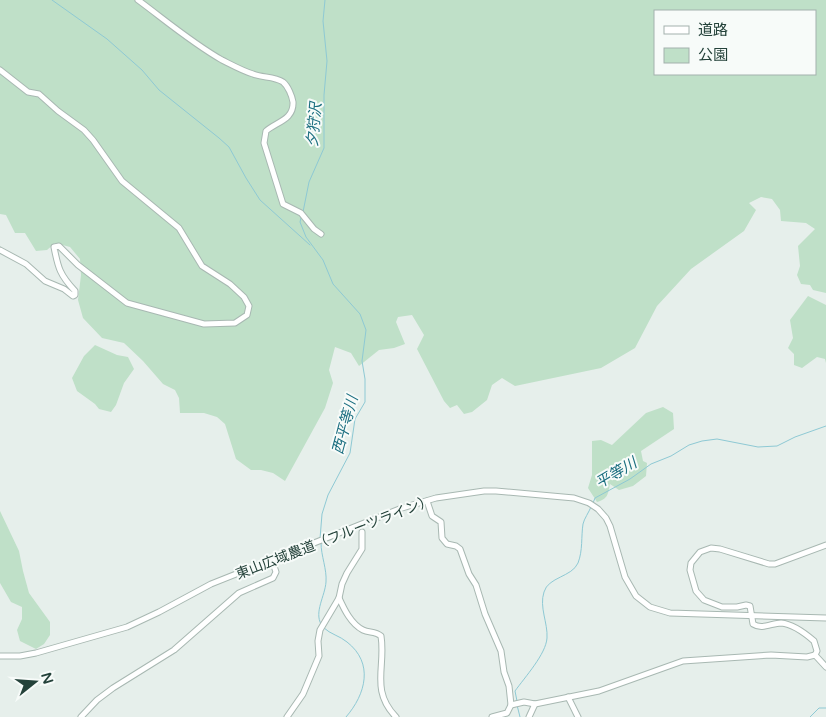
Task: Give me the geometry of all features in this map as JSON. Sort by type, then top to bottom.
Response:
[{"type":"street","points":[[138,0],[193,41],[223,60],[254,75],[272,78],[283,82],[287,86],[291,95],[292,108],[289,117],[266,131],[264,143],[282,204],[301,213],[314,229],[321,234]]},
{"type":"street","points":[[0,70],[28,92],[39,94],[84,130],[122,181],[179,228],[202,266],[230,284],[244,297],[249,306],[247,315],[236,323],[204,324],[127,303],[78,265],[59,246],[54,247],[63,278],[75,291],[73,296],[45,281],[14,256],[0,250]]},
{"type":"street","name":"東山広域農道（フルーツライン）","points":[[0,656],[20,656],[36,653],[127,626],[159,612],[210,584],[402,508],[458,494],[496,491],[574,498],[589,503],[598,509],[606,518],[615,537],[625,578],[630,588],[642,602],[659,611],[670,613],[826,618]]},
{"type":"street","points":[[426,501],[430,512],[441,522],[442,538],[447,544],[456,546],[460,550],[469,574],[476,585],[485,614],[501,651],[512,705],[507,713],[492,717]]},
{"type":"street","points":[[288,717],[303,694],[319,656],[318,641],[321,629],[339,598],[347,572],[362,549],[362,532]]},
{"type":"street","points":[[815,655],[817,646],[814,641],[787,624],[755,626],[750,606],[722,607],[711,603],[699,595],[690,570],[694,557],[704,549],[711,548],[775,564],[826,544]]},
{"type":"street","points":[[81,717],[97,700],[113,688],[174,650],[239,593],[273,578],[276,572],[272,560]]},
{"type":"street","points":[[339,598],[350,618],[362,630],[377,632],[381,636],[383,647],[380,683],[382,694],[396,717]]},
{"type":"street","points":[[512,705],[524,702],[535,704],[599,691],[683,661],[771,655],[806,657],[815,655]]},
{"type":"street","points":[[815,655],[826,668]]},
{"type":"street","points":[[568,697],[578,717]]},
{"type":"street","points":[[529,717],[535,704]]},
{"type":"green space","points":[[0,0],[826,0],[826,293],[813,290],[810,285],[801,284],[797,275],[800,266],[798,246],[815,229],[806,223],[781,221],[780,210],[772,199],[761,197],[749,203],[756,210],[744,231],[691,269],[657,306],[635,348],[601,368],[515,386],[502,378],[492,385],[487,400],[472,412],[464,414],[457,405],[450,408],[444,401],[417,349],[424,335],[412,315],[398,317],[396,322],[405,344],[379,350],[359,366],[351,353],[335,347],[329,370],[333,383],[325,408],[285,481],[273,473],[251,470],[236,459],[225,424],[217,417],[204,413],[180,413],[179,398],[175,390],[163,384],[124,343],[102,338],[83,318],[78,300],[81,275],[80,259],[70,247],[55,243],[47,250],[36,251],[25,233],[15,233],[6,215],[0,214]]},
{"type":"green space","points":[[808,296],[826,305],[826,363],[825,359],[817,357],[802,368],[794,365],[794,354],[788,348],[793,338],[790,320]]},
{"type":"green space","points":[[95,345],[117,355],[128,357],[134,369],[124,383],[116,405],[111,412],[99,409],[77,391],[72,378],[84,356]]},
{"type":"green space","points":[[663,407],[673,413],[674,429],[641,451],[643,461],[647,463],[646,476],[633,486],[619,490],[610,484],[607,496],[597,502],[588,488],[592,475],[592,441],[601,440],[612,445],[646,413]]},
{"type":"green space","points":[[0,511],[19,551],[29,593],[50,622],[50,635],[44,644],[36,649],[20,641],[17,630],[22,619],[22,607],[11,602],[0,583]]},
{"type":"waterway","points":[[52,0],[107,39],[142,70],[159,90],[229,147],[260,200],[310,245]]},
{"type":"waterway","name":"夕狩沢","points":[[303,212],[309,182],[324,148],[324,95],[327,61],[323,21],[325,0]]},
{"type":"waterway","name":"西平等川","points":[[301,218],[300,222],[306,237],[323,260],[333,284],[360,314],[366,330],[362,361],[365,379],[365,402],[355,419],[350,453],[328,495],[322,514],[320,539]]},
{"type":"waterway","name":"平等川","points":[[593,503],[595,498],[630,479],[651,464],[671,456],[689,445],[717,439],[758,447],[777,446],[795,437],[826,426]]},
{"type":"waterway","name":"平等川","points":[[517,701],[515,691],[534,665],[546,644],[547,632],[542,603],[544,592],[550,583],[571,571],[578,563],[583,524],[591,507]]},
{"type":"waterway","name":"西平等川","points":[[321,543],[326,577],[319,609],[321,624]]},
{"type":"waterway","name":"西平等川","points":[[324,628],[356,650],[364,669],[362,689],[353,708],[346,717]]},
{"type":"waterway","name":"平等川","points":[[517,705],[520,717]]},
{"type":"waterway","points":[[810,717],[819,708],[826,708]]}]
